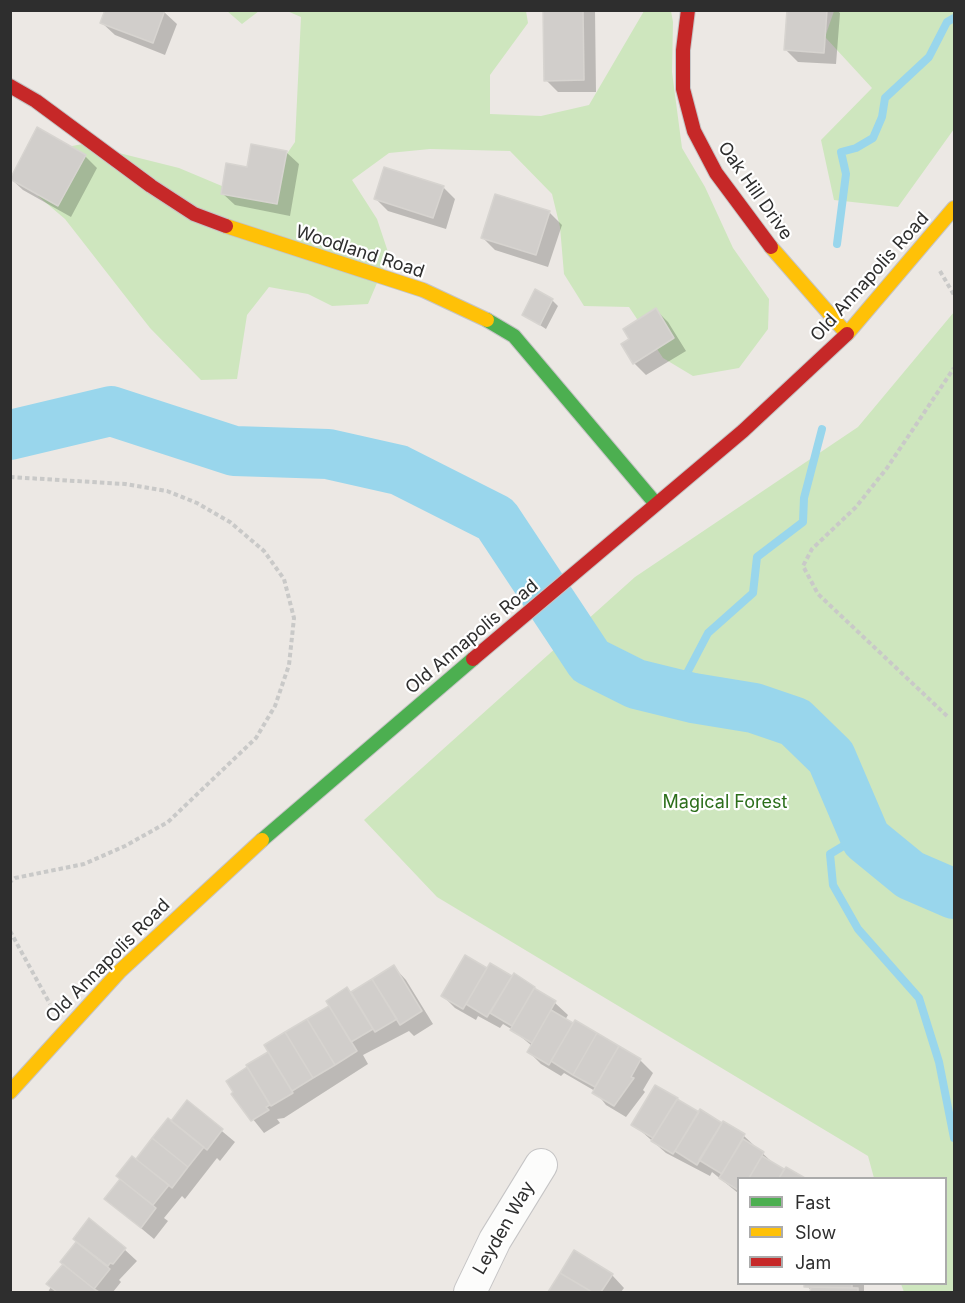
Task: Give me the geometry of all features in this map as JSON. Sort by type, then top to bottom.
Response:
[{"type":"street","name":"Oak Hill Drive","points":[[688,10],[683,50],[683,89],[694,131],[716,173],[755,228],[847,334]]},
{"type":"street","name":"Woodland Road","points":[[10,86],[36,101],[151,186],[194,214],[255,237],[423,290],[471,311],[514,336],[656,504]]},
{"type":"street","name":"Old Annapolis Road","points":[[10,1092],[120,971],[196,898],[300,805],[743,431],[847,334],[954,208]]},
{"type":"street","name":"Leyden Way","points":[[470,1293],[495,1240],[541,1165]]},
{"type":"path","points":[[947,716],[818,594],[803,566],[812,549],[856,507],[887,468],[954,368]]},
{"type":"path","points":[[10,477],[125,484],[167,490],[197,503],[230,522],[264,550],[284,579],[294,618],[289,665],[275,706],[256,738],[168,822],[84,864],[15,878],[10,882]]},
{"type":"path","points":[[10,931],[47,1000]]},
{"type":"green space","points":[[227,11],[259,11],[242,24]]},
{"type":"green space","points":[[287,11],[526,11],[528,23],[490,75],[490,114],[541,116],[589,105],[644,11],[671,11],[673,22],[672,72],[682,148],[705,187],[733,248],[769,299],[768,329],[739,368],[693,376],[663,358],[629,307],[584,306],[564,274],[560,227],[552,194],[510,151],[430,149],[389,153],[352,180],[377,219],[389,255],[368,304],[332,306],[308,294],[269,287],[247,315],[237,379],[201,380],[150,328],[65,219],[38,196],[39,152],[83,144],[179,168],[229,189],[265,186],[295,142],[301,17]]},
{"type":"green space","points":[[834,11],[954,11],[954,129],[898,207],[834,200],[821,140],[872,88],[825,37]]},
{"type":"green space","name":"Magical Forest","points":[[954,312],[954,1292],[904,1292],[901,1285],[947,1285],[947,1177],[874,1177],[868,1156],[437,897],[364,820],[635,577],[858,427]]},
{"type":"building","points":[[105,10],[165,10],[153,43],[100,23]]},
{"type":"building","points":[[543,10],[583,10],[584,80],[544,81]]},
{"type":"building","points":[[787,10],[827,10],[824,53],[784,50]]},
{"type":"building","points":[[37,127],[86,155],[58,206],[10,179]]},
{"type":"building","points":[[251,144],[287,151],[277,204],[221,194],[226,163],[247,167]]},
{"type":"building","points":[[384,167],[444,186],[433,218],[374,199]]},
{"type":"building","points":[[495,194],[550,211],[536,255],[481,238]]},
{"type":"building","points":[[535,289],[553,299],[540,325],[522,315]]},
{"type":"building","points":[[656,308],[674,338],[633,364],[621,344],[629,339],[623,329]]},
{"type":"building","points":[[465,955],[487,968],[463,1009],[441,996]]},
{"type":"building","points":[[490,963],[512,976],[487,1017],[466,1004]]},
{"type":"building","points":[[394,965],[422,1011],[400,1025],[372,979]]},
{"type":"building","points":[[514,973],[535,987],[512,1026],[490,1013]]},
{"type":"building","points":[[372,979],[397,1019],[375,1032],[351,992]]},
{"type":"building","points":[[347,987],[373,1029],[351,1042],[326,1001]]},
{"type":"building","points":[[534,988],[556,1001],[532,1043],[510,1030]]},
{"type":"building","points":[[329,1006],[357,1051],[335,1065],[307,1019]]},
{"type":"building","points":[[551,1010],[573,1023],[549,1065],[527,1052]]},
{"type":"building","points":[[307,1019],[335,1065],[313,1078],[285,1032]]},
{"type":"building","points":[[575,1020],[597,1033],[573,1075],[551,1061]]},
{"type":"building","points":[[285,1032],[313,1078],[292,1091],[264,1045]]},
{"type":"building","points":[[597,1033],[619,1046],[595,1087],[573,1075]]},
{"type":"building","points":[[619,1046],[641,1059],[631,1077],[634,1078],[614,1106],[592,1093]]},
{"type":"building","points":[[268,1052],[293,1093],[271,1106],[246,1065]]},
{"type":"building","points":[[247,1067],[270,1105],[266,1107],[269,1110],[251,1121],[231,1094],[233,1092],[226,1081]]},
{"type":"building","points":[[655,1085],[678,1098],[653,1138],[631,1125]]},
{"type":"building","points":[[677,1099],[699,1112],[673,1154],[651,1141]]},
{"type":"building","points":[[187,1100],[223,1129],[207,1150],[171,1121]]},
{"type":"building","points":[[700,1109],[722,1123],[697,1165],[675,1151]]},
{"type":"building","points":[[168,1118],[204,1147],[188,1167],[152,1138]]},
{"type":"building","points":[[723,1121],[745,1134],[722,1174],[699,1160]]},
{"type":"building","points":[[152,1138],[188,1167],[172,1188],[136,1159]]},
{"type":"building","points":[[743,1139],[764,1152],[750,1177],[737,1177],[737,1189],[719,1178]]},
{"type":"building","points":[[132,1156],[169,1185],[153,1205],[116,1176]]},
{"type":"building","points":[[762,1156],[784,1169],[780,1177],[750,1177]]},
{"type":"building","points":[[786,1167],[803,1177],[780,1177]]},
{"type":"building","points":[[120,1179],[156,1208],[141,1228],[104,1199]]},
{"type":"building","points":[[89,1218],[126,1248],[113,1264],[110,1263],[108,1266],[73,1239]]},
{"type":"building","points":[[76,1242],[110,1269],[94,1289],[60,1262]]},
{"type":"building","points":[[574,1250],[613,1274],[601,1292],[592,1292],[560,1273]]},
{"type":"building","points":[[63,1264],[99,1292],[57,1292],[46,1284]]},
{"type":"building","points":[[560,1273],[592,1292],[548,1292]]},
{"type":"building","points":[[804,1285],[852,1285],[852,1288],[804,1287]]},
{"type":"building","points":[[811,1287],[858,1288],[858,1292],[810,1292]]},
{"type":"waterway","points":[[837,244],[846,174],[841,152],[856,148],[873,138],[882,117],[885,98],[929,57],[947,22],[954,18]]},
{"type":"waterway","points":[[10,435],[111,411],[234,451],[328,454],[399,470],[496,519],[590,661],[636,684],[693,698],[754,708],[795,722],[831,757],[866,839],[910,875],[954,894]]},
{"type":"waterway","points":[[676,694],[708,633],[753,593],[757,557],[803,522],[804,498],[822,429]]},
{"type":"waterway","points":[[860,824],[845,845],[830,854],[833,885],[858,929],[919,998],[939,1062],[954,1138]]},
{"type":"traffic: fast","points":[[487,320],[514,336],[656,504]]},
{"type":"traffic: fast","points":[[262,840],[473,659]]},
{"type":"traffic: slow","points":[[847,334],[954,208]]},
{"type":"traffic: slow","points":[[226,226],[423,290],[487,320]]},
{"type":"traffic: slow","points":[[771,247],[847,334]]},
{"type":"traffic: slow","points":[[10,1092],[120,971],[262,840]]},
{"type":"traffic: jam","points":[[688,10],[683,50],[683,89],[694,131],[716,173],[771,247]]},
{"type":"traffic: jam","points":[[10,86],[36,101],[151,186],[194,214],[226,226]]},
{"type":"traffic: jam","points":[[473,659],[743,431],[847,334]]}]
